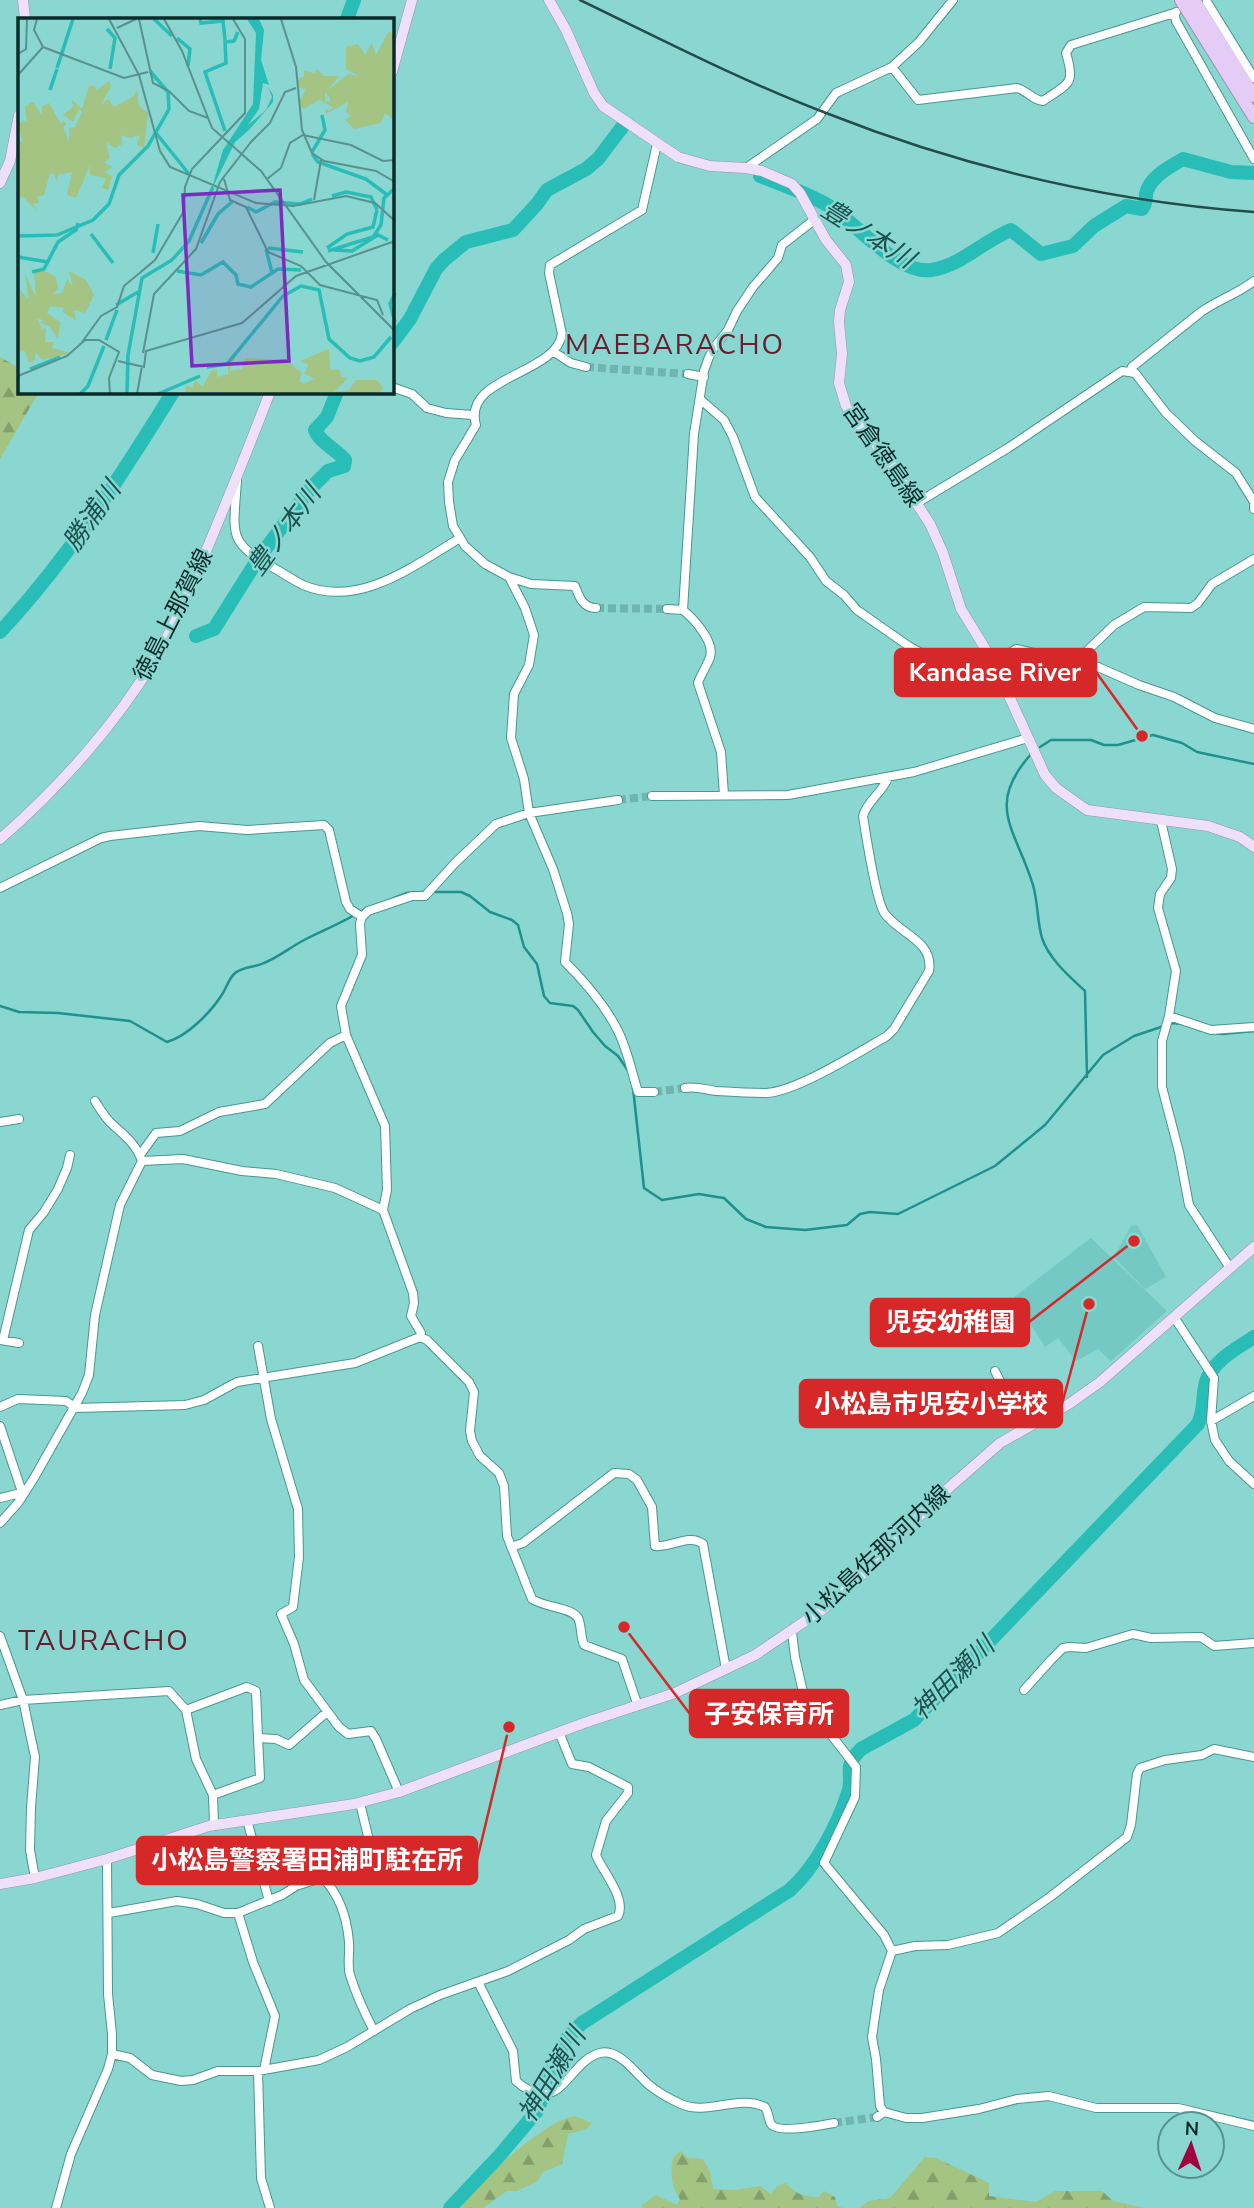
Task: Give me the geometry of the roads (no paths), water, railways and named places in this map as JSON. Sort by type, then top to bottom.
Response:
[{"type":"highway","points":[[1192,4],[1254,96]]},
{"type":"highway","points":[[1192,4],[1254,117]]},
{"type":"main road","points":[[23,0],[25,18]]},
{"type":"main road","points":[[394,65],[412,0]]},
{"type":"main road","name":"宮倉徳島線","points":[[548,0],[566,30],[594,93],[603,106],[667,151],[689,162],[710,166],[746,167],[780,177],[800,193],[814,220],[849,273],[839,322],[842,354],[839,383],[841,394],[857,422],[887,458],[937,538],[961,609],[994,663],[1045,775],[1074,804],[1087,810],[1208,826],[1240,838],[1254,847]]},
{"type":"main road","points":[[0,183],[10,161],[18,120]]},
{"type":"main road","name":"徳島上那賀線","points":[[0,839],[78,760],[141,681],[157,655],[184,602],[269,394]]},
{"type":"main road","name":"小松島佐那河内線","points":[[3,1881],[34,1878],[107,1859],[214,1826],[360,1803],[398,1793],[559,1732],[675,1693],[755,1655],[823,1609],[865,1572],[935,1500],[1000,1443],[1069,1404],[1100,1382],[1254,1247]]},
{"type":"street","points":[[746,167],[817,119],[836,93],[892,66],[919,42],[953,0]]},
{"type":"street","points":[[892,66],[918,100],[1017,88],[1043,102],[1069,82],[1072,74],[1066,53],[1070,45],[1192,4]]},
{"type":"street","points":[[1192,4],[1254,78]]},
{"type":"street","points":[[1192,4],[1181,29],[1254,159]]},
{"type":"street","points":[[596,608],[579,600],[575,586],[531,584],[509,577],[485,564],[466,546],[453,526],[448,482],[455,460],[476,425],[473,415],[475,407],[491,388],[554,352],[560,344],[562,334],[549,273],[550,265],[642,210],[657,144]]},
{"type":"street","points":[[683,610],[694,434],[709,357],[753,287],[778,258],[782,245],[814,220]]},
{"type":"street","points":[[1130,371],[1132,366],[1201,312],[1237,294],[1254,281]]},
{"type":"street","points":[[554,352],[571,363],[586,368]]},
{"type":"street","points":[[917,503],[1008,448],[1122,371],[1130,371],[1135,373],[1166,413],[1195,441],[1236,473],[1254,502],[1254,509]]},
{"type":"street","points":[[688,374],[704,377]]},
{"type":"street","points":[[394,388],[412,394],[428,408],[446,413],[473,415]]},
{"type":"street","points":[[701,400],[724,420],[755,498],[810,557],[826,581],[857,610],[910,648],[951,666],[994,663],[1016,649],[1080,662],[1174,697],[1215,718],[1254,729]]},
{"type":"street","points":[[237,478],[236,537],[251,555],[304,586],[328,591],[352,591],[375,585],[404,572],[460,538]]},
{"type":"street","points":[[1080,662],[1088,650],[1114,625],[1144,607],[1191,608],[1212,584],[1254,559]]},
{"type":"street","points":[[509,577],[525,608],[534,635],[529,665],[514,694],[511,731],[524,779],[529,813],[553,869],[567,913],[569,924],[565,962],[588,986],[613,1023],[620,1036],[638,1092],[654,1093]]},
{"type":"street","points":[[667,609],[683,610],[695,620],[711,650],[711,656],[698,683],[721,752],[724,795]]},
{"type":"street","points":[[652,796],[788,795],[888,778],[1028,738]]},
{"type":"street","points":[[685,1088],[695,1086],[717,1091],[767,1093],[781,1091],[832,1067],[887,1036],[894,1029],[929,971],[930,956],[884,913],[879,898],[863,816],[866,807],[888,778]]},
{"type":"street","points":[[358,915],[412,896],[425,896],[496,824],[529,813],[618,800]]},
{"type":"street","points":[[1161,821],[1172,869],[1171,878],[1160,894],[1158,908],[1176,971],[1162,1041],[1160,1074],[1189,1205],[1230,1268]]},
{"type":"street","points":[[0,888],[110,836],[199,826],[247,830],[324,825],[329,830],[346,902],[358,915],[360,923],[362,955],[341,1006],[346,1035],[385,1126],[387,1190],[383,1210],[413,1293],[411,1316],[421,1333],[420,1337]]},
{"type":"street","points":[[1169,1016],[1211,1030],[1254,1027]]},
{"type":"street","points":[[0,1524],[23,1495],[75,1408],[89,1375],[94,1315],[120,1205],[141,1158],[156,1133],[180,1131],[219,1112],[265,1104],[330,1043],[346,1035]]},
{"type":"street","points":[[95,1101],[112,1124],[125,1134],[141,1158]]},
{"type":"street","points":[[0,1122],[19,1119]]},
{"type":"street","points":[[19,1343],[1,1340],[29,1230],[58,1189],[70,1155]]},
{"type":"street","points":[[141,1158],[183,1159],[229,1169],[276,1174],[335,1188],[383,1210]]},
{"type":"street","points":[[1174,1317],[1210,1372],[1211,1421],[1215,1440],[1226,1456],[1254,1484]]},
{"type":"street","points":[[0,1407],[18,1399],[66,1401],[75,1408],[185,1405],[204,1400],[237,1382],[355,1363],[420,1337],[427,1340],[469,1382],[474,1392],[470,1431],[472,1441],[480,1456],[499,1473],[504,1486],[505,1518],[511,1547],[532,1599],[550,1608],[571,1611],[577,1617],[584,1645],[622,1659],[638,1706]]},
{"type":"street","points":[[258,1346],[271,1419],[299,1518],[299,1557],[293,1607],[281,1614],[294,1644],[304,1680],[327,1712],[348,1734],[371,1731],[398,1793]]},
{"type":"street","points":[[995,1371],[1023,1428]]},
{"type":"street","points":[[1211,1421],[1254,1396]]},
{"type":"street","points":[[0,1426],[23,1495]]},
{"type":"street","points":[[511,1547],[523,1543],[614,1473],[629,1474],[636,1480],[652,1507],[655,1546],[688,1540],[697,1540],[703,1545],[726,1669]]},
{"type":"street","points":[[0,1498],[23,1495]]},
{"type":"street","points":[[792,1632],[805,1701],[856,1767],[855,1797],[824,1863],[884,1935],[891,1951],[879,1990],[872,2037],[880,2114],[922,2118],[979,2109],[1017,2099],[1049,2096],[1096,2108],[1178,2108],[1254,2126]]},
{"type":"street","points":[[1024,1690],[1063,1648],[1086,1648],[1129,1634],[1151,1638],[1201,1637],[1214,1646],[1254,1643]]},
{"type":"street","points":[[0,1636],[23,1700],[35,1757],[30,1839],[34,1878]]},
{"type":"street","points":[[186,1710],[247,1687],[256,1691],[260,1778],[213,1795]]},
{"type":"street","points":[[0,1704],[23,1700],[169,1691],[186,1710],[196,1759],[213,1795],[214,1826]]},
{"type":"street","points":[[258,1738],[276,1739],[289,1745],[327,1712]]},
{"type":"street","points":[[112,2054],[130,2058],[152,2075],[165,2079],[192,2080],[218,2071],[261,2071],[330,2056],[410,2009],[440,1995],[508,1971],[569,1940],[584,1929],[618,1916],[621,1911],[610,1879],[596,1855],[606,1821],[628,1793],[628,1787],[589,1767],[572,1764],[559,1732]]},
{"type":"street","points":[[891,1951],[948,1945],[998,1933],[1050,1897],[1127,1837],[1140,1768],[1165,1760],[1202,1755],[1214,1749],[1254,1757]]},
{"type":"street","points":[[109,1913],[177,1901],[197,1903],[224,1913],[238,1913],[269,1901],[296,1886],[374,1861],[360,1803]]},
{"type":"street","points":[[247,1820],[269,1901]]},
{"type":"street","points":[[56,2208],[71,2154],[112,2054],[108,1994],[107,1859]]},
{"type":"street","points":[[322,1877],[336,1892],[340,1901],[349,1941],[350,1975],[374,2031]]},
{"type":"street","points":[[238,1913],[253,1962],[275,2016],[261,2071],[261,2178],[271,2208]]},
{"type":"street","points":[[478,1982],[513,2051],[516,2081],[543,2094],[555,2091],[598,2053],[605,2053],[619,2058],[649,2085],[684,2106],[705,2107],[749,2102],[765,2108],[774,2126],[800,2129],[834,2123]]},
{"type":"waterway","name":"勝浦川","points":[[347,18],[354,0]]},
{"type":"waterway","name":"豊ノ本川","points":[[394,340],[410,319],[436,269],[444,260],[466,242],[513,230],[547,190],[586,169],[598,159],[623,126]]},
{"type":"waterway","name":"豊ノ本川","points":[[760,176],[829,206],[877,246],[905,264],[931,270],[952,264],[1011,230],[1041,254],[1073,246],[1094,226],[1126,206],[1142,209],[1154,179],[1183,159],[1231,172],[1254,173]]},
{"type":"waterway","name":"勝浦川","points":[[0,632],[71,546],[172,394]]},
{"type":"waterway","name":"豊ノ本川","points":[[196,636],[214,629],[258,559],[311,488],[328,471],[344,466],[345,460],[321,439],[315,430],[327,417],[336,394]]},
{"type":"waterway","points":[[1040,747],[1051,740],[1091,740],[1104,745],[1118,745],[1153,735],[1182,743],[1197,752],[1254,764]]},
{"type":"waterway","points":[[1032,753],[1010,788],[1008,818],[1033,885],[1040,932],[1045,946],[1060,967],[1085,991],[1087,1077]]},
{"type":"waterway","points":[[394,898],[407,893],[424,892]]},
{"type":"waterway","points":[[431,892],[461,892],[490,912],[518,925],[524,947],[537,964],[544,996],[550,1003],[573,1006],[578,1010],[593,1032],[618,1056],[629,1072]]},
{"type":"waterway","points":[[0,1006],[19,1012],[58,1013],[130,1021],[167,1042],[191,1029],[206,1015],[237,971],[270,961],[365,909]]},
{"type":"waterway","points":[[633,1088],[644,1188],[662,1200],[699,1194],[724,1198],[746,1219],[766,1227],[805,1230],[847,1225],[860,1214],[870,1212],[898,1214],[995,1166],[1045,1125],[1103,1055],[1134,1036],[1173,1023],[1182,1024]]},
{"type":"waterway","points":[[1199,1030],[1222,1034],[1254,1031]]},
{"type":"waterway","name":"神田瀬川","points":[[450,2208],[537,2111],[566,2039],[582,2023],[790,1890],[800,1880],[817,1858],[838,1819],[850,1786],[850,1766],[855,1756],[861,1749],[914,1720],[1198,1424],[1209,1374],[1226,1356],[1254,1337]]},
{"type":"tunnel","points":[[586,367],[688,374]]},
{"type":"tunnel","points":[[596,608],[667,609]]},
{"type":"tunnel","points":[[618,800],[652,796]]},
{"type":"tunnel","points":[[654,1092],[685,1088]]},
{"type":"tunnel","points":[[834,2123],[877,2117]]},
{"type":"railway","points":[[580,0],[764,87],[878,133],[931,150],[983,166],[1090,190],[1144,200],[1254,212]]},
{"type":"place","name":"Kandase River","points":[[1142,736]]},
{"type":"place","name":"児安幼稚園","points":[[1134,1241]]},
{"type":"place","name":"小松島市児安小学校","points":[[1089,1304]]},
{"type":"place","name":"子安保育所","points":[[624,1627]]},
{"type":"place","name":"小松島警察署田浦町駐在所","points":[[509,1727]]},
{"type":"district","name":"MAEBARACHO","points":[[675,345]]},
{"type":"district","name":"TAURACHO","points":[[104,1641]]}]
